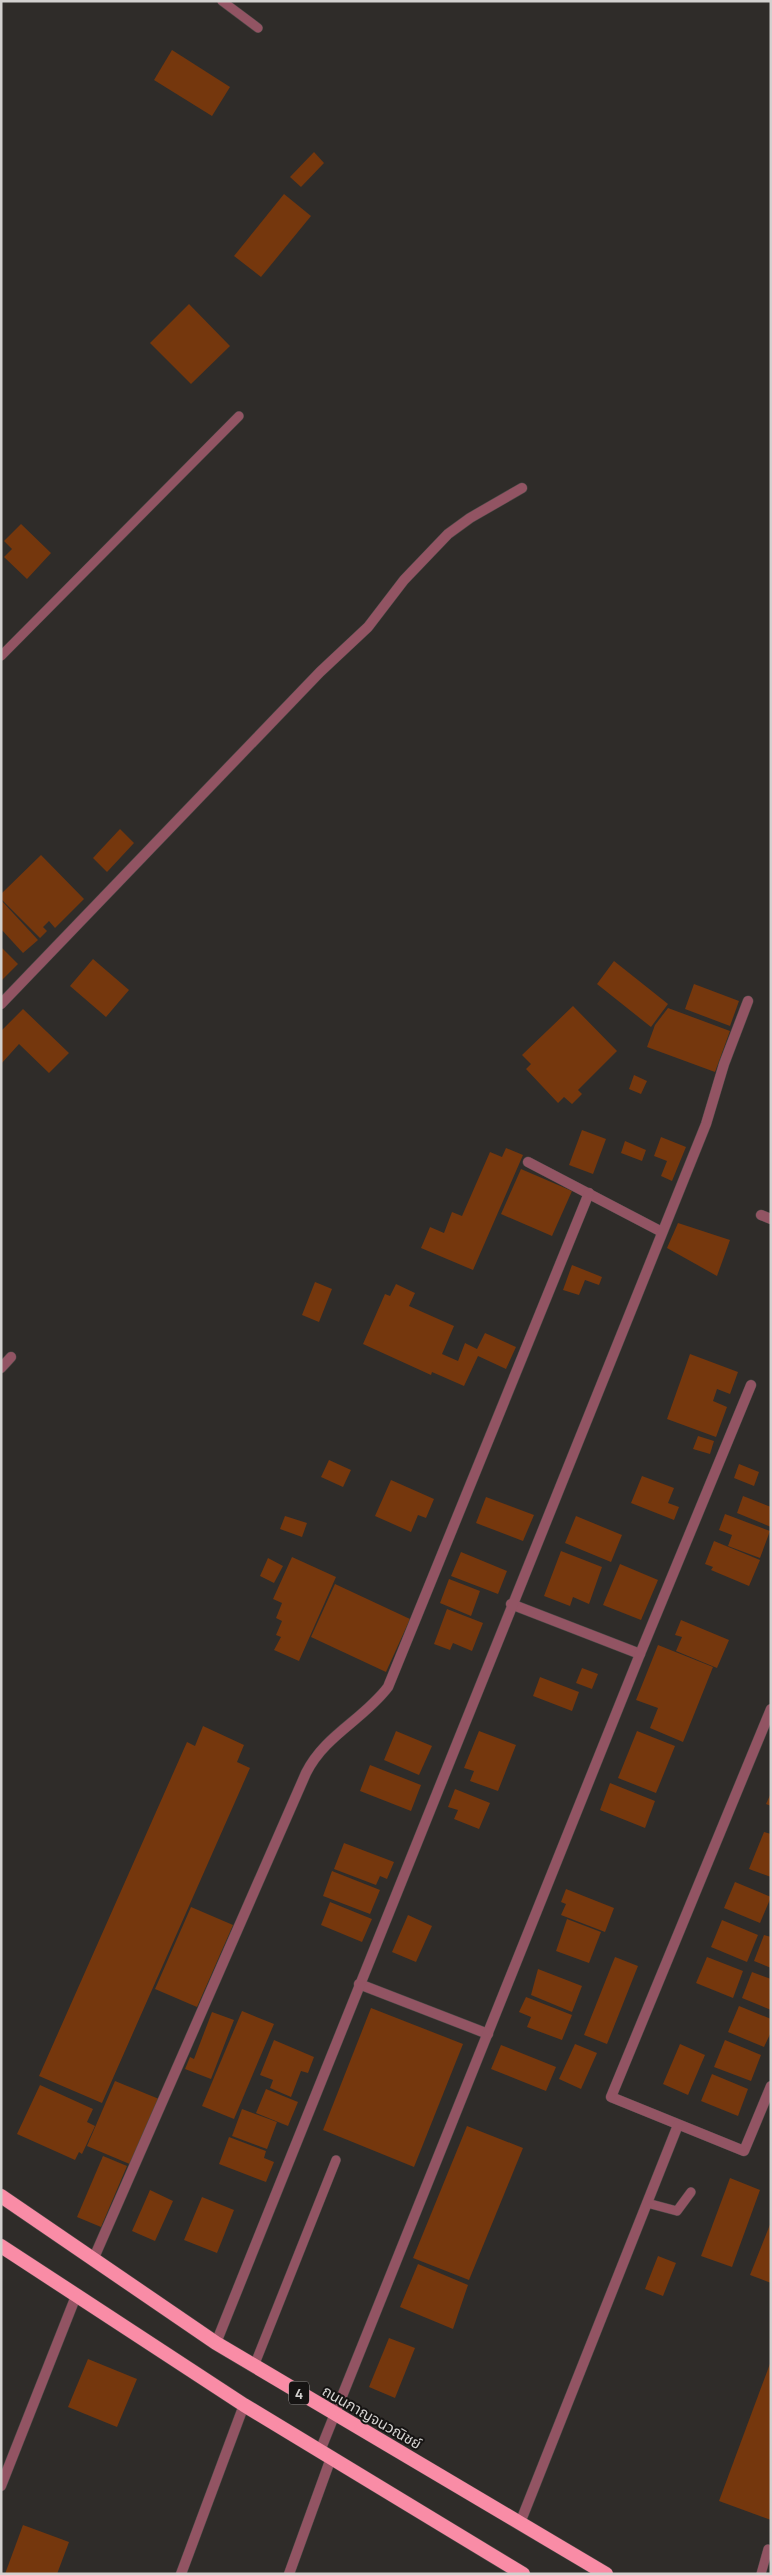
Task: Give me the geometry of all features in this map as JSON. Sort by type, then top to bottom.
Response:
[{"type":"highway","name":"ถนนกาญจนวณิชย์","points":[[1,2196],[216,2343],[606,2574]]},
{"type":"highway","points":[[1,2246],[244,2405],[522,2574]]},
{"type":"street","points":[[1,1004],[320,672],[368,627],[428,554],[448,534],[470,518],[522,488]]},
{"type":"street","points":[[216,2343],[706,1124],[724,1064],[748,1001]]},
{"type":"street","points":[[528,1162],[662,1232]]},
{"type":"street","points":[[93,2260],[306,1773],[319,1751],[328,1741],[376,1702],[388,1687],[589,1193]]},
{"type":"street","points":[[1,1368],[11,1357]]},
{"type":"street","points":[[289,2574],[326,2455],[335,2414],[640,1654],[751,1386]]},
{"type":"street","points":[[512,1604],[640,1654]]},
{"type":"street","points":[[771,1709],[611,2097],[744,2151],[771,2086]]},
{"type":"street","points":[[359,1984],[488,2034]]},
{"type":"street","points":[[520,2522],[678,2125]]},
{"type":"street","points":[[1,2486],[76,2296]]},
{"type":"street","points":[[181,2574],[244,2405]]},
{"type":"lane","points":[[222,1],[258,28]]},
{"type":"lane","points":[[1,656],[239,416]]},
{"type":"lane","points":[[254,2366],[336,2160]]},
{"type":"lane","points":[[647,2203],[677,2212],[691,2192]]},
{"type":"lane","points":[[761,2574],[768,2549]]},
{"type":"building","points":[[172,50],[230,87],[212,116],[154,80]]},
{"type":"building","points":[[314,152],[324,163],[301,187],[290,177]]},
{"type":"building","points":[[284,194],[311,216],[261,277],[234,256]]},
{"type":"building","points":[[189,304],[230,346],[191,384],[150,343]]},
{"type":"building","points":[[21,524],[51,553],[27,579],[4,557],[12,549],[4,541]]},
{"type":"building","points":[[120,829],[134,843],[107,872],[93,858]]},
{"type":"building","points":[[41,855],[84,899],[55,928],[49,921],[43,927],[47,931],[40,938],[1,899],[1,894]]},
{"type":"building","points":[[1,900],[38,940],[23,953],[1,929]]},
{"type":"building","points":[[1,947],[18,964],[1,981]]},
{"type":"building","points":[[93,959],[129,990],[106,1017],[70,986]]},
{"type":"building","points":[[614,961],[668,1004],[651,1027],[597,984]]},
{"type":"building","points":[[694,984],[739,1001],[730,1026],[685,1009]]},
{"type":"building","points":[[573,1006],[617,1051],[578,1090],[582,1094],[572,1104],[564,1097],[558,1103],[526,1069],[531,1064],[522,1055]]},
{"type":"building","points":[[668,1008],[730,1031],[715,1072],[647,1047],[655,1025]]},
{"type":"building","points":[[23,1009],[69,1053],[49,1073],[19,1044],[1,1064],[1,1031]]},
{"type":"building","points":[[634,1075],[647,1081],[641,1094],[629,1089]]},
{"type":"building","points":[[582,1130],[606,1139],[593,1174],[569,1165]]},
{"type":"building","points":[[661,1137],[686,1147],[672,1181],[661,1176],[667,1161],[654,1156]]},
{"type":"building","points":[[625,1141],[646,1150],[642,1161],[621,1153]]},
{"type":"building","points":[[506,1148],[523,1155],[473,1270],[421,1248],[430,1227],[444,1233],[452,1212],[462,1216],[490,1152],[502,1157]]},
{"type":"building","points":[[521,1169],[572,1191],[552,1236],[501,1214]]},
{"type":"building","points":[[678,1223],[730,1240],[717,1276],[667,1248]]},
{"type":"building","points":[[572,1265],[602,1277],[599,1285],[585,1280],[579,1295],[563,1290]]},
{"type":"building","points":[[315,1282],[332,1289],[319,1322],[302,1315]]},
{"type":"building","points":[[396,1284],[415,1293],[409,1306],[454,1326],[442,1354],[458,1361],[465,1343],[477,1349],[485,1333],[516,1347],[506,1369],[478,1356],[464,1386],[432,1372],[431,1375],[363,1344],[385,1294],[390,1296]]},
{"type":"building","points":[[690,1354],[738,1372],[730,1394],[717,1389],[713,1401],[727,1407],[716,1437],[667,1419]]},
{"type":"building","points":[[698,1436],[714,1441],[710,1454],[693,1449]]},
{"type":"building","points":[[329,1460],[351,1470],[343,1487],[321,1477]]},
{"type":"building","points":[[739,1464],[759,1472],[754,1486],[734,1478]]},
{"type":"building","points":[[642,1476],[674,1488],[668,1503],[679,1507],[674,1520],[631,1503]]},
{"type":"building","points":[[391,1480],[434,1499],[426,1518],[418,1515],[411,1532],[375,1516]]},
{"type":"building","points":[[743,1496],[771,1507],[771,1527],[737,1513]]},
{"type":"building","points":[[486,1497],[534,1515],[523,1541],[476,1523]]},
{"type":"building","points":[[725,1514],[770,1531],[760,1558],[728,1546],[732,1535],[719,1530]]},
{"type":"building","points":[[285,1516],[307,1523],[302,1537],[280,1529]]},
{"type":"building","points":[[576,1516],[622,1535],[611,1562],[565,1543]]},
{"type":"building","points":[[714,1541],[760,1560],[749,1586],[711,1570],[713,1567],[705,1564]]},
{"type":"building","points":[[561,1551],[602,1567],[589,1604],[573,1597],[570,1606],[544,1596]]},
{"type":"building","points":[[461,1552],[507,1571],[498,1594],[451,1576]]},
{"type":"building","points":[[292,1557],[336,1577],[299,1661],[274,1650],[281,1637],[276,1635],[282,1621],[276,1618],[282,1603],[273,1599]]},
{"type":"building","points":[[268,1558],[283,1566],[274,1583],[260,1576]]},
{"type":"building","points":[[620,1564],[658,1580],[641,1620],[603,1605]]},
{"type":"building","points":[[449,1579],[480,1591],[471,1616],[440,1603]]},
{"type":"building","points":[[335,1584],[410,1619],[386,1672],[311,1637]]},
{"type":"building","points":[[447,1609],[483,1623],[472,1651],[453,1643],[450,1650],[434,1644]]},
{"type":"building","points":[[681,1620],[729,1640],[717,1668],[676,1651],[682,1637],[675,1635]]},
{"type":"building","points":[[658,1645],[713,1667],[683,1742],[650,1728],[658,1708],[636,1700]]},
{"type":"building","points":[[582,1668],[598,1674],[592,1689],[576,1683]]},
{"type":"building","points":[[540,1677],[579,1692],[572,1711],[533,1696]]},
{"type":"building","points":[[203,1726],[244,1745],[237,1762],[250,1768],[102,2103],[39,2076],[187,1742],[195,1746]]},
{"type":"building","points":[[396,1731],[432,1746],[419,1775],[384,1760]]},
{"type":"building","points":[[479,1731],[516,1745],[498,1791],[470,1781],[474,1771],[464,1768]]},
{"type":"building","points":[[637,1731],[675,1746],[656,1793],[618,1778]]},
{"type":"building","points":[[370,1765],[421,1785],[411,1811],[360,1791]]},
{"type":"building","points":[[610,1783],[655,1801],[645,1828],[600,1810]]},
{"type":"building","points":[[455,1789],[490,1803],[479,1829],[454,1819],[458,1810],[448,1807]]},
{"type":"building","points":[[771,1793],[771,1806],[766,1804]]},
{"type":"building","points":[[764,1832],[771,1834],[771,1877],[749,1869]]},
{"type":"building","points":[[344,1843],[394,1862],[387,1879],[380,1876],[376,1885],[334,1869]]},
{"type":"building","points":[[332,1871],[380,1890],[370,1914],[323,1896]]},
{"type":"building","points":[[735,1882],[771,1897],[760,1923],[724,1908]]},
{"type":"building","points":[[566,1889],[614,1908],[605,1932],[561,1915],[566,1904],[561,1902]]},
{"type":"building","points":[[330,1902],[372,1919],[362,1942],[321,1925]]},
{"type":"building","points":[[191,1907],[233,1925],[197,2007],[155,1989]]},
{"type":"building","points":[[408,1915],[432,1926],[416,1962],[392,1952]]},
{"type":"building","points":[[567,1919],[601,1932],[589,1963],[556,1951]]},
{"type":"building","points":[[722,1920],[758,1935],[747,1962],[711,1947]]},
{"type":"building","points":[[764,1935],[771,1937],[771,1968],[754,1961]]},
{"type":"building","points":[[615,1957],[638,1966],[607,2044],[584,2035]]},
{"type":"building","points":[[707,1957],[743,1971],[733,1998],[696,1983]]},
{"type":"building","points":[[538,1969],[582,1986],[572,2012],[531,1995]]},
{"type":"building","points":[[752,1972],[771,1979],[771,2010],[742,1998]]},
{"type":"building","points":[[526,1997],[572,2015],[562,2040],[527,2027],[531,2017],[519,2012]]},
{"type":"building","points":[[739,2006],[771,2019],[771,2032],[764,2047],[728,2032]]},
{"type":"building","points":[[371,2008],[463,2044],[414,2167],[323,2130]]},
{"type":"building","points":[[242,2011],[274,2024],[234,2119],[202,2106]]},
{"type":"building","points":[[212,2012],[234,2020],[211,2079],[185,2069],[190,2057],[194,2059]]},
{"type":"building","points":[[274,2040],[314,2057],[308,2073],[301,2071],[291,2097],[270,2088],[273,2080],[260,2075]]},
{"type":"building","points":[[725,2040],[761,2055],[751,2081],[714,2067]]},
{"type":"building","points":[[575,2044],[597,2053],[581,2089],[559,2079]]},
{"type":"building","points":[[680,2044],[705,2055],[688,2095],[663,2084]]},
{"type":"building","points":[[501,2045],[556,2067],[546,2091],[491,2069]]},
{"type":"building","points":[[712,2074],[748,2089],[738,2116],[701,2101]]},
{"type":"building","points":[[115,2081],[159,2099],[132,2165],[87,2146]]},
{"type":"building","points":[[40,2085],[93,2109],[87,2122],[95,2126],[82,2154],[79,2152],[75,2160],[17,2134]]},
{"type":"building","points":[[266,2089],[298,2102],[288,2126],[256,2113]]},
{"type":"building","points":[[242,2109],[277,2122],[267,2149],[232,2136]]},
{"type":"building","points":[[467,2126],[523,2148],[469,2280],[413,2258]]},
{"type":"building","points":[[229,2137],[266,2151],[264,2158],[274,2162],[266,2182],[219,2164]]},
{"type":"building","points":[[103,2156],[127,2166],[101,2227],[77,2217]]},
{"type":"building","points":[[730,2178],[760,2190],[732,2267],[701,2256]]},
{"type":"building","points":[[150,2190],[173,2201],[155,2241],[132,2231]]},
{"type":"building","points":[[202,2197],[234,2210],[217,2253],[184,2240]]},
{"type":"building","points":[[771,2222],[771,2283],[750,2275]]},
{"type":"building","points":[[658,2256],[676,2263],[663,2296],[645,2289]]},
{"type":"building","points":[[418,2264],[468,2285],[453,2329],[400,2307]]},
{"type":"building","points":[[389,2338],[415,2348],[395,2398],[369,2387]]},
{"type":"building","points":[[88,2359],[137,2379],[117,2427],[68,2407]]},
{"type":"building","points":[[771,2361],[771,2520],[719,2501]]},
{"type":"building","points":[[23,2525],[69,2542],[57,2574],[5,2574]]}]
